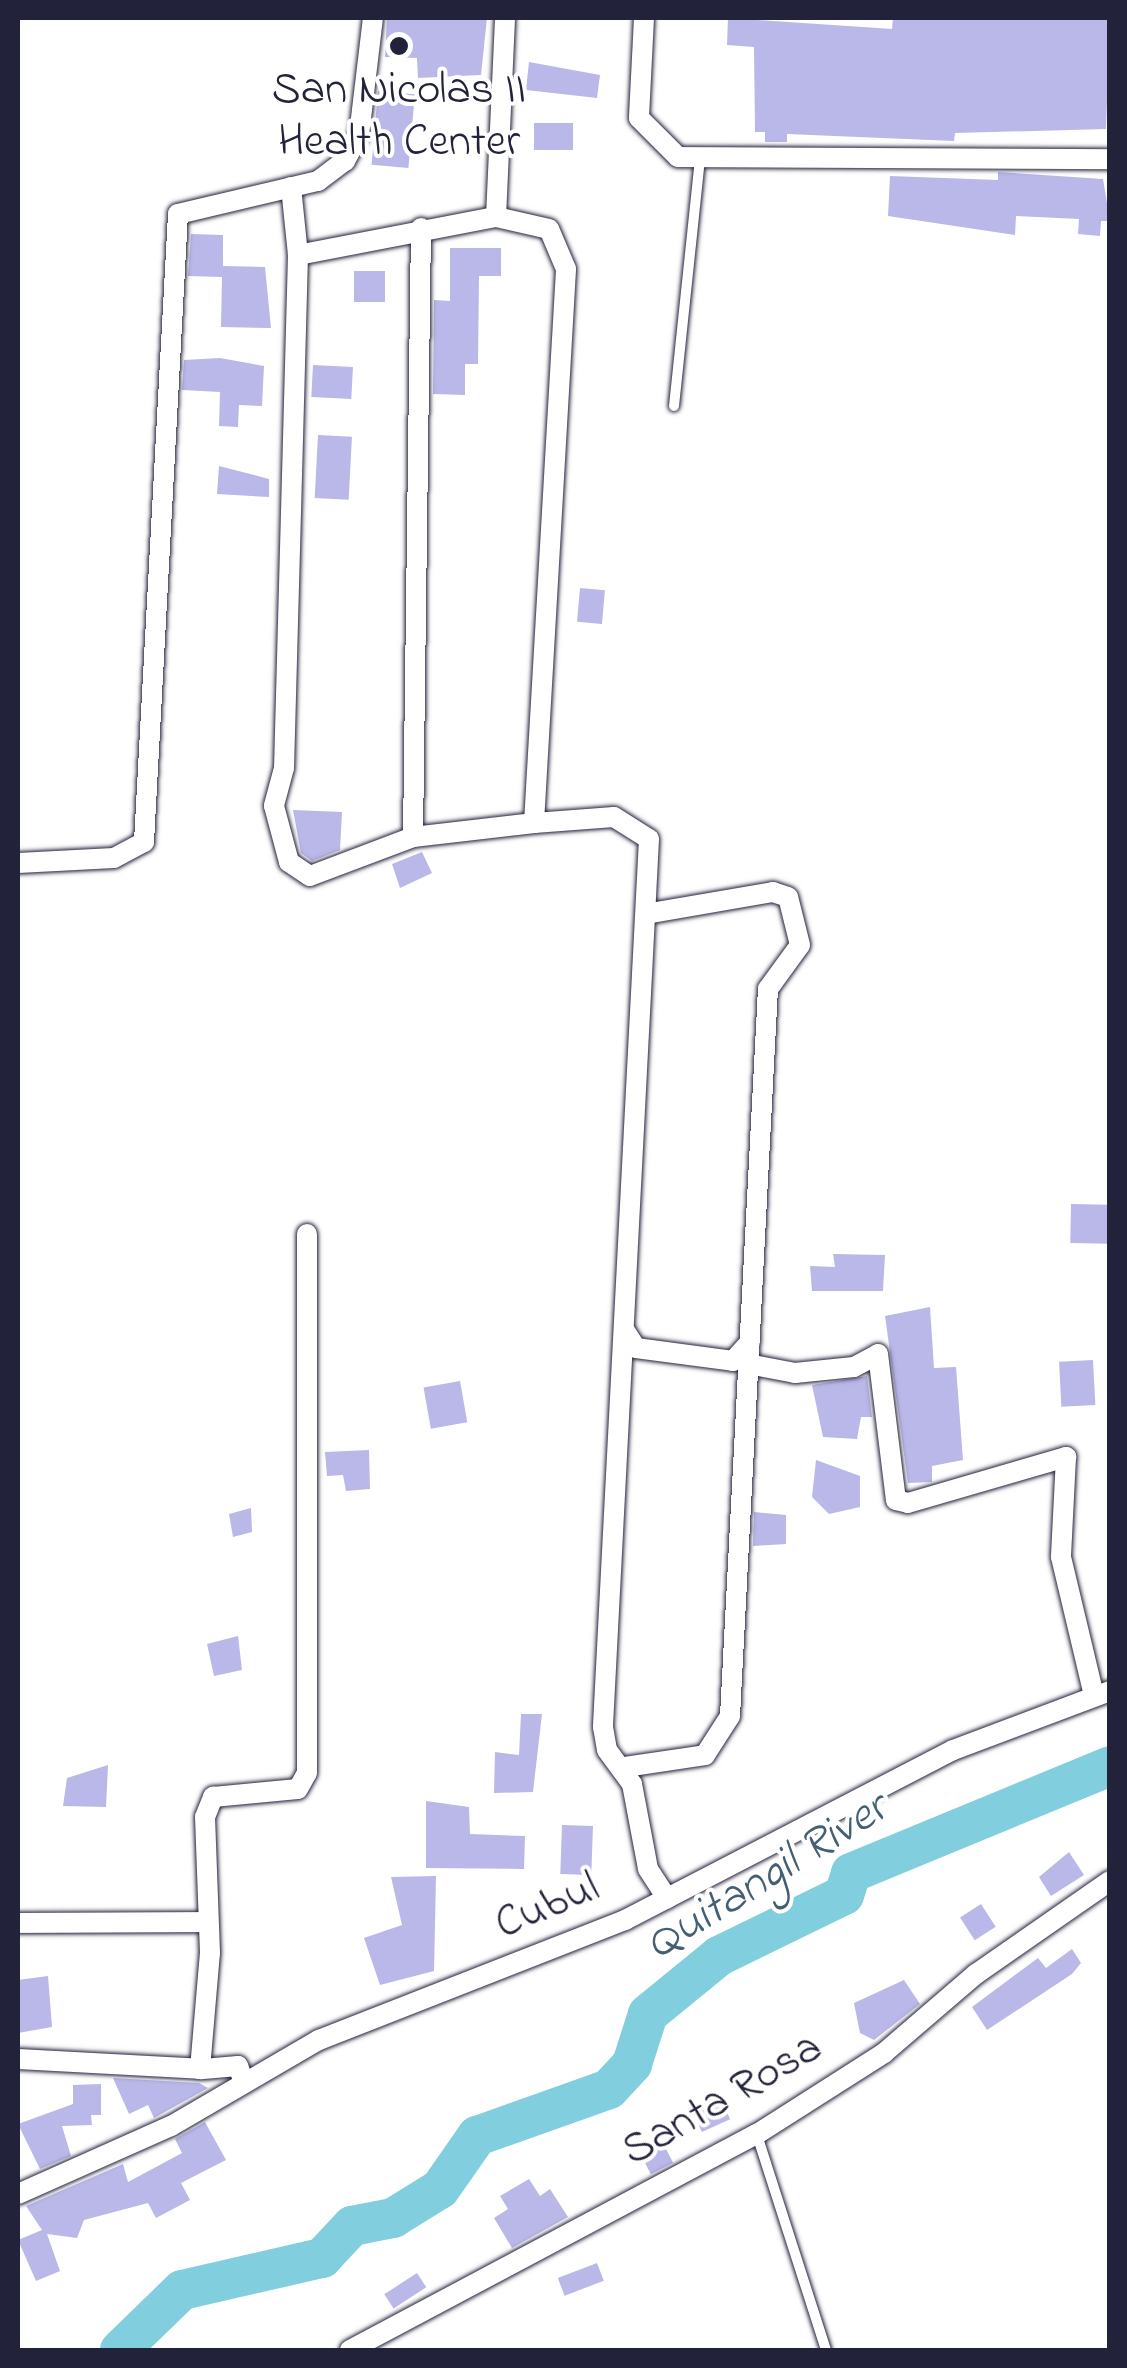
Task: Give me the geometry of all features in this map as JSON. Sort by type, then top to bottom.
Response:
[{"type":"street","points":[[18,863],[114,858],[144,842],[172,236],[188,208],[291,187],[328,174],[359,135],[372,18]]},
{"type":"street","points":[[496,217],[506,18]]},
{"type":"street","points":[[644,18],[639,118],[669,151],[700,160],[1110,159]]},
{"type":"street","points":[[291,187],[298,255],[284,768],[274,806],[289,862],[310,876],[413,837],[614,817],[643,827],[652,913],[603,1705],[607,1750],[625,1767],[642,1849],[666,1898]]},
{"type":"street","points":[[298,255],[421,228],[496,217],[548,229],[566,261],[534,823]]},
{"type":"street","points":[[413,837],[421,228]]},
{"type":"street","points":[[625,1767],[705,1755],[730,1716],[768,989],[800,945],[797,916],[788,897],[760,892],[652,913]]},
{"type":"street","points":[[200,2069],[212,1796],[298,1789],[308,1773],[307,1234]]},
{"type":"street","points":[[625,1332],[636,1348],[733,1361],[750,1342]]},
{"type":"street","points":[[748,1364],[795,1373],[854,1367],[878,1354],[896,1500],[1066,1456],[1061,1557],[1102,1693]]},
{"type":"street","name":"Cubul","points":[[18,2194],[244,2083],[319,2040],[666,1898],[953,1750],[1102,1693]]},
{"type":"street","name":"Santa Rosa","points":[[350,2350],[756,2134],[884,2053],[976,1974],[1110,1880]]},
{"type":"street","points":[[18,1924],[208,1922]]},
{"type":"street","points":[[18,2059],[200,2069],[238,2066],[244,2083]]},
{"type":"lane","points":[[674,406],[700,160]]},
{"type":"lane","points":[[756,2134],[826,2350]]},
{"type":"building","points":[[387,18],[487,18],[481,75],[418,78],[417,58],[385,57]]},
{"type":"building","points":[[728,18],[892,29],[893,18],[1110,18],[1106,129],[955,133],[954,141],[787,134],[787,142],[765,142],[765,132],[755,132],[754,47],[727,45]]},
{"type":"building","points":[[529,62],[600,75],[597,98],[526,90]]},
{"type":"building","points":[[378,91],[415,94],[408,168],[372,165]]},
{"type":"building","points":[[534,123],[573,123],[573,150],[534,150]]},
{"type":"building","points":[[998,172],[1103,179],[1110,221],[1101,221],[1100,236],[1078,234],[1079,219],[1016,216],[1015,235],[888,216],[890,176],[998,180]]},
{"type":"building","points":[[191,234],[223,235],[223,266],[265,267],[271,328],[221,327],[222,277],[188,276]]},
{"type":"building","points":[[450,248],[501,248],[501,276],[479,276],[478,364],[465,364],[465,395],[433,394],[434,300],[450,301]]},
{"type":"building","points":[[354,271],[385,271],[385,302],[354,302]]},
{"type":"building","points":[[220,358],[264,366],[262,406],[239,405],[238,427],[219,426],[220,392],[182,390],[184,360]]},
{"type":"building","points":[[313,365],[353,367],[351,399],[311,397]]},
{"type":"building","points":[[318,435],[352,437],[349,500],[315,498]]},
{"type":"building","points":[[219,466],[269,479],[269,497],[217,494]]},
{"type":"building","points":[[580,588],[605,590],[602,624],[577,622]]},
{"type":"building","points":[[293,810],[342,812],[340,850],[312,861],[301,853]]},
{"type":"building","points":[[422,852],[432,873],[400,888],[392,864]]},
{"type":"building","points":[[1071,1204],[1110,1205],[1109,1244],[1070,1243]]},
{"type":"building","points":[[833,1254],[885,1255],[883,1291],[812,1291],[810,1266],[835,1267]]},
{"type":"building","points":[[930,1307],[934,1368],[956,1367],[963,1460],[932,1466],[932,1482],[908,1483],[885,1316]]},
{"type":"building","points":[[1093,1360],[1095,1405],[1061,1407],[1059,1362]]},
{"type":"building","points":[[867,1376],[872,1417],[861,1417],[857,1439],[823,1437],[812,1385]]},
{"type":"building","points":[[460,1381],[467,1422],[431,1429],[424,1387]]},
{"type":"building","points":[[369,1450],[370,1489],[346,1491],[343,1475],[327,1476],[325,1452]]},
{"type":"building","points":[[816,1460],[860,1476],[860,1507],[829,1514],[812,1497]]},
{"type":"building","points":[[251,1508],[252,1532],[233,1537],[229,1514]]},
{"type":"building","points":[[754,1512],[786,1515],[786,1544],[753,1546]]},
{"type":"building","points":[[238,1636],[242,1670],[214,1676],[207,1644]]},
{"type":"building","points":[[521,1714],[542,1714],[533,1792],[494,1793],[495,1752],[519,1755]]},
{"type":"building","points":[[108,1765],[106,1807],[63,1806],[67,1778]]},
{"type":"building","points":[[426,1801],[469,1807],[470,1834],[525,1836],[524,1869],[426,1868]]},
{"type":"building","points":[[562,1825],[593,1826],[591,1875],[560,1874]]},
{"type":"building","points":[[1069,1852],[1084,1875],[1051,1896],[1039,1877]]},
{"type":"building","points":[[436,1876],[434,1971],[380,1985],[364,1938],[402,1925],[391,1877]]},
{"type":"building","points":[[981,1904],[996,1927],[975,1940],[960,1918]]},
{"type":"building","points":[[1072,1949],[1081,1963],[1072,1974],[987,2030],[972,2007],[1038,1958],[1046,1968]]},
{"type":"building","points":[[48,1976],[52,2027],[18,2033],[18,1980]]},
{"type":"building","points":[[904,1980],[920,2004],[874,2040],[860,2033],[854,2003]]},
{"type":"building","points":[[113,2078],[199,2083],[208,2088],[154,2118],[148,2105],[129,2114]]},
{"type":"building","points":[[101,2084],[101,2115],[91,2115],[92,2125],[62,2126],[71,2156],[40,2169],[18,2124],[73,2104],[73,2085]]},
{"type":"building","points":[[722,2101],[730,2119],[702,2132],[694,2114]]},
{"type":"building","points":[[205,2122],[226,2160],[181,2183],[190,2200],[156,2218],[148,2203],[84,2220],[77,2238],[47,2234],[60,2271],[36,2281],[18,2240],[42,2230],[26,2206],[123,2164],[128,2182],[182,2153],[175,2139]]},
{"type":"building","points":[[664,2145],[673,2163],[651,2174],[642,2156]]},
{"type":"building","points":[[529,2179],[540,2196],[550,2189],[568,2217],[512,2248],[494,2218],[508,2209],[500,2196]]},
{"type":"building","points":[[597,2263],[604,2281],[565,2296],[558,2278]]},
{"type":"building","points":[[417,2273],[426,2287],[394,2308],[384,2294]]},
{"type":"waterway","name":"Quitangil River","points":[[120,2350],[182,2290],[322,2258],[352,2226],[393,2218],[440,2189],[477,2136],[609,2089],[632,2064],[648,2014],[719,1956],[844,1895],[851,1873],[1110,1766]]},
{"type":"place","name":"San Nicolas II Health Center","points":[[399,46]]}]
